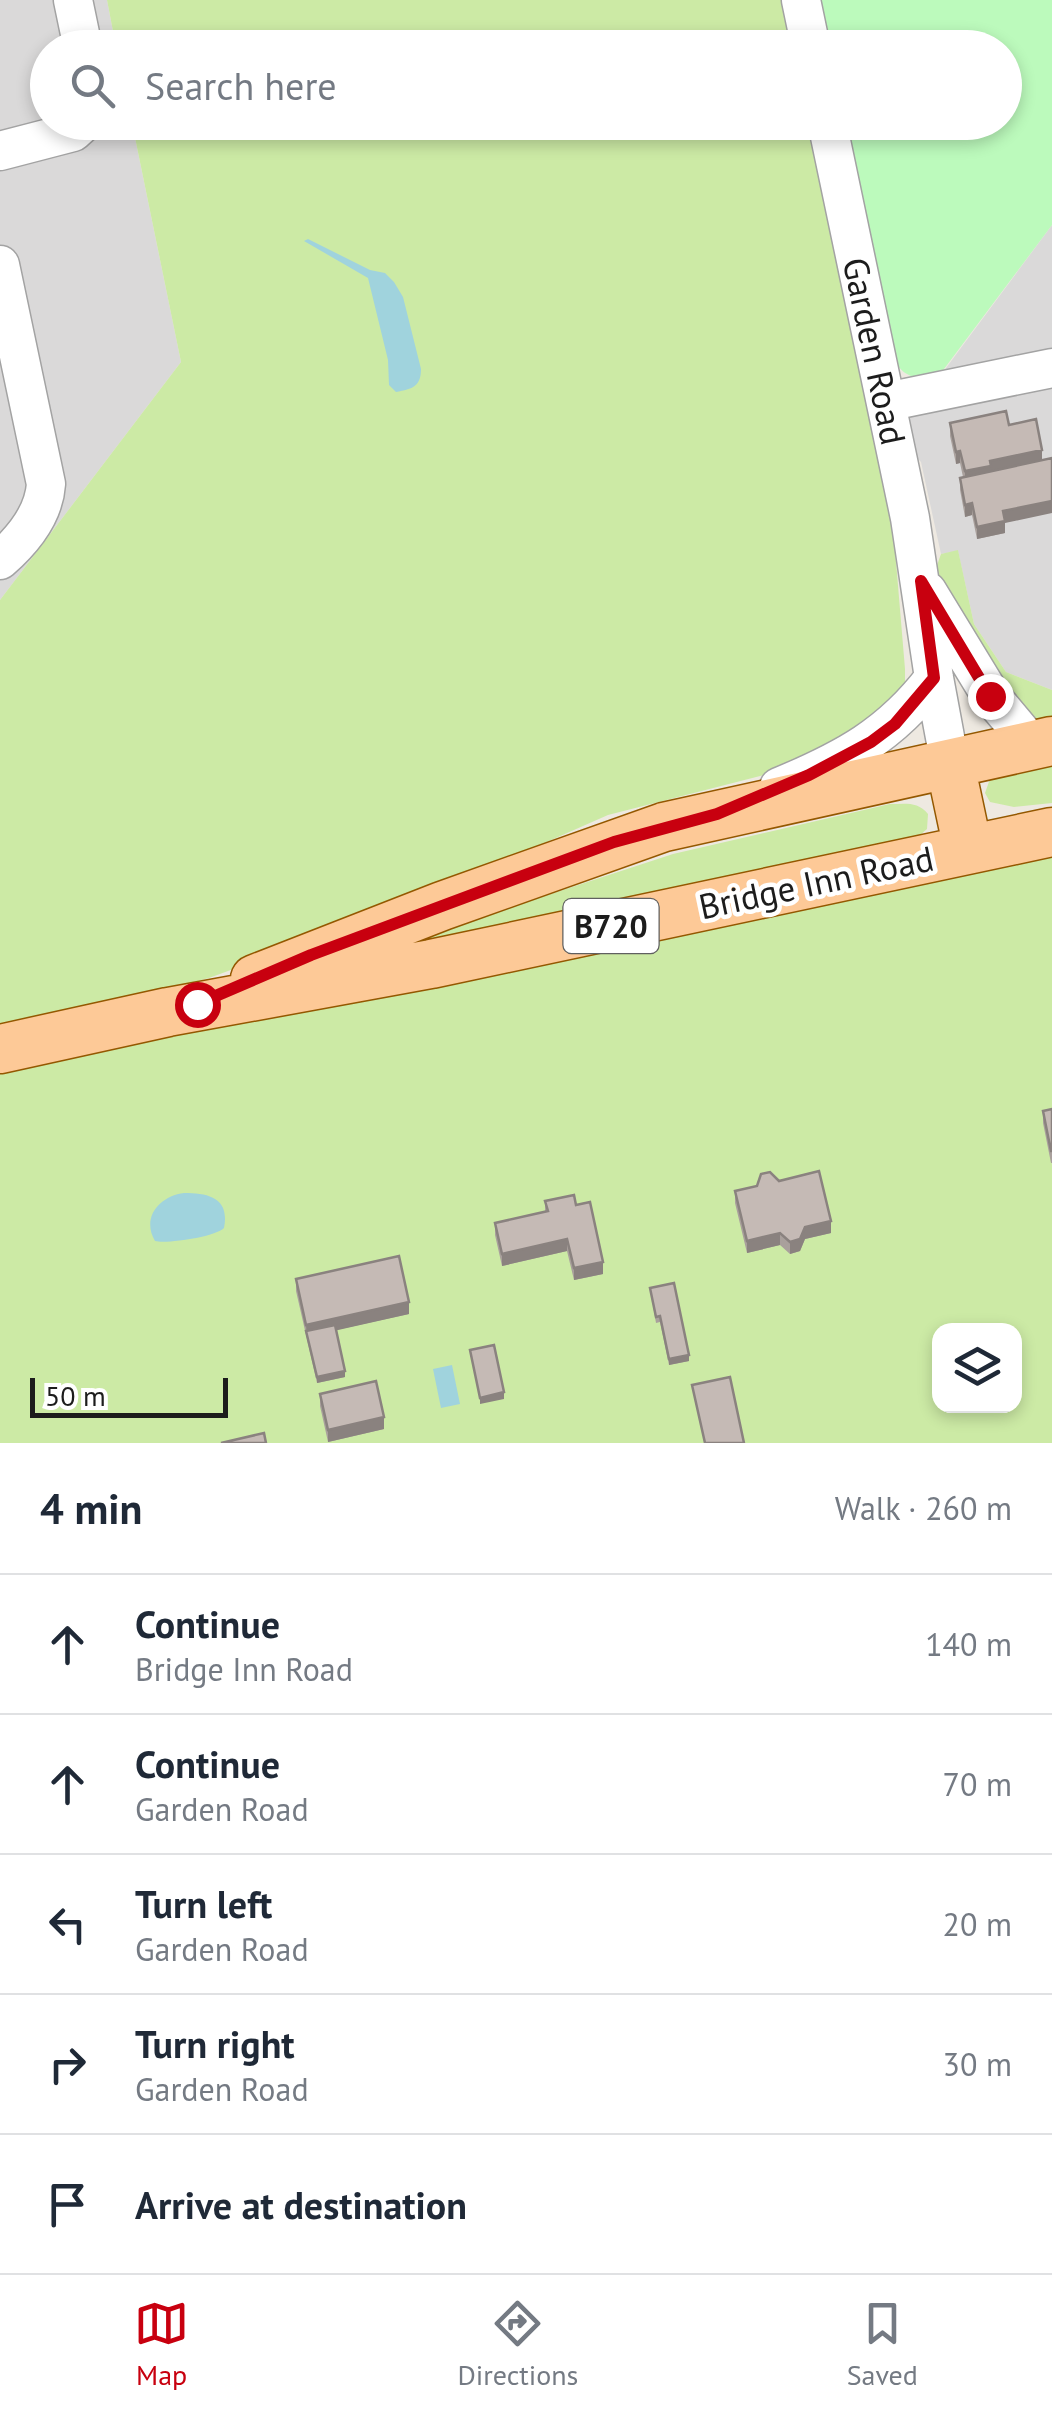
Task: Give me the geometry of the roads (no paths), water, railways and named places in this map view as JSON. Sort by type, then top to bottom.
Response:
[{"type":"main road","name":"Bridge Inn Road","points":[[168,1012],[572,857],[717,814],[1042,744]]},
{"type":"main road","name":"Garden Road","points":[[950,764],[968,848]]},
{"type":"main road","name":"Bridge Inn Road","points":[[0,1049],[168,1012],[402,970],[1052,832]]},
{"type":"street","points":[[73,0],[79,30]]},
{"type":"street","points":[[801,0],[807,30]]},
{"type":"street","points":[[0,151],[42,140]]},
{"type":"street","name":"Garden Road","points":[[831,140],[921,581],[950,764]]},
{"type":"street","points":[[0,265],[46,484],[45,501],[36,518],[0,560]]},
{"type":"street","points":[[886,402],[1052,368]]},
{"type":"street","name":"Garden Road","points":[[921,581],[990,696],[1042,744]]},
{"type":"street","points":[[717,814],[809,775],[871,742],[904,715],[934,678]]},
{"type":"water","points":[[308,239],[370,270],[385,273],[394,282],[403,297],[421,369],[415,386],[396,392],[389,385],[388,360],[368,278],[304,241]]},
{"type":"water","points":[[184,1193],[216,1199],[224,1210],[224,1228],[191,1239],[155,1241],[150,1224],[155,1209],[167,1198]]},
{"type":"water","points":[[452,1365],[460,1404],[441,1408],[433,1369]]}]
